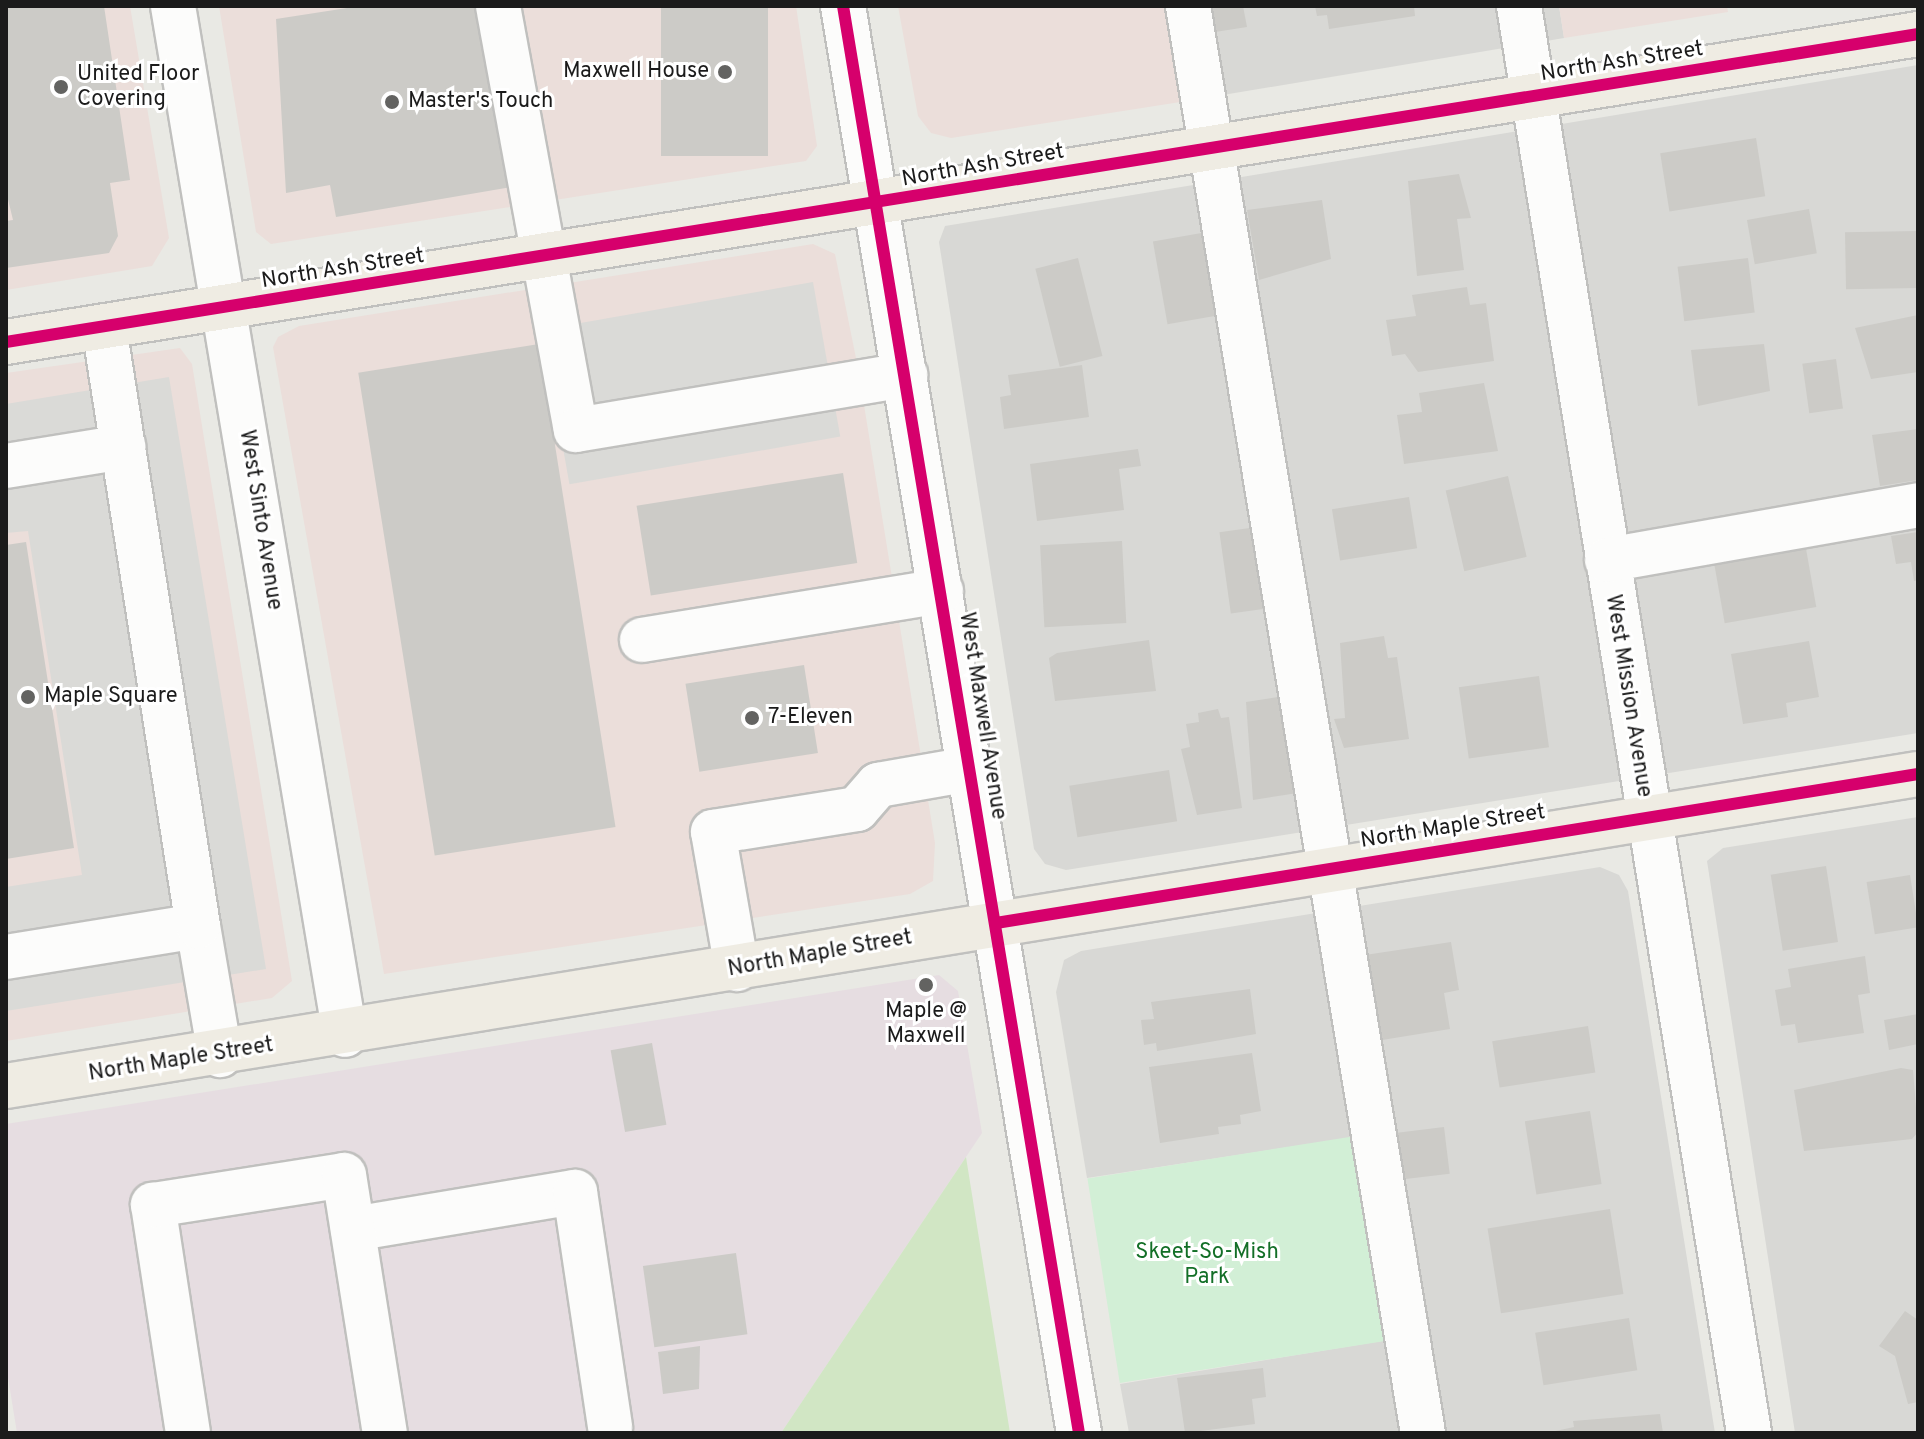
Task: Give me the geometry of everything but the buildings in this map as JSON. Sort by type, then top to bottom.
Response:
[{"type":"main road","name":"North Ash Street","points":[[6,342],[1918,34]]},
{"type":"main road","name":"North Maple Street","points":[[6,1086],[345,1035],[996,923],[1918,774]]},
{"type":"street","name":"West Sinto Avenue","points":[[173,6],[345,1035]]},
{"type":"street","points":[[498,6],[576,430],[905,375]]},
{"type":"street","name":"West Maxwell Avenue","points":[[843,6],[1079,1433]]},
{"type":"street","points":[[1188,6],[1334,867],[1423,1433]]},
{"type":"street","name":"West Mission Avenue","points":[[1519,6],[1647,817],[1749,1433]]},
{"type":"street","points":[[104,327],[220,1055]]},
{"type":"street","points":[[6,466],[123,447]]},
{"type":"street","points":[[1607,560],[1918,505]]},
{"type":"street","points":[[642,640],[941,591]]},
{"type":"street","points":[[737,969],[713,832],[857,809],[878,785],[970,769]]},
{"type":"street","points":[[6,957],[198,926]]},
{"type":"street","points":[[188,1433],[153,1205],[344,1175],[385,1433]]},
{"type":"street","points":[[353,1229],[575,1192],[610,1427]]},
{"type":"shaded area","name":"United Floor Covering","points":[[6,6],[130,6],[169,238],[152,266],[6,290]]},
{"type":"shaded area","points":[[219,6],[796,6],[817,146],[806,161],[271,244],[256,232]]},
{"type":"shaded area","points":[[898,6],[1177,6],[1193,100],[951,138],[931,133],[918,116]]},
{"type":"shaded area","points":[[1177,6],[1559,6],[1564,38],[1193,100]]},
{"type":"shaded area","points":[[1559,6],[1727,6],[1728,12],[1564,38]]},
{"type":"shaded area","points":[[1918,65],[1918,733],[1066,870],[1045,864],[1034,849],[939,242],[945,226]]},
{"type":"shaded area","points":[[813,244],[835,254],[858,368],[935,843],[933,881],[910,894],[384,974],[273,347],[278,337],[299,326]]},
{"type":"shaded area","points":[[813,282],[840,437],[569,484],[542,330]]},
{"type":"shaded area","points":[[180,348],[192,364],[292,981],[272,998],[6,1041],[6,373]]},
{"type":"shaded area","points":[[169,377],[266,969],[6,1011],[6,887],[82,875],[28,531],[6,533],[6,404]]},
{"type":"shaded area","points":[[1918,817],[1918,1433],[1795,1433],[1707,861],[1723,848]]},
{"type":"shaded area","points":[[1600,867],[1619,875],[1628,891],[1715,1433],[1129,1433],[1120,1384],[1394,1339],[1362,1136],[1087,1178],[1056,992],[1064,960],[1081,951]]},
{"type":"shaded area","points":[[939,975],[958,991],[982,1133],[781,1433],[17,1433],[6,1365],[6,1124]]},
{"type":"green space","name":"Skeet-So-Mish Park","points":[[1362,1135],[1394,1339],[1120,1383],[1087,1178]]},
{"type":"green space","points":[[966,1157],[1010,1433],[781,1433]]},
{"type":"cycle path","points":[[843,6],[1079,1433]]},
{"type":"cycle path","points":[[6,342],[1918,34]]},
{"type":"cycle path","points":[[996,923],[1918,774]]},
{"type":"place","name":"Maxwell House","points":[[725,72]]},
{"type":"place","name":"United Floor Covering","points":[[61,87]]},
{"type":"place","name":"Master's Touch","points":[[392,102]]},
{"type":"place","name":"Maple Square","points":[[28,697]]},
{"type":"place","name":"7-Eleven","points":[[752,718]]},
{"type":"place","name":"Maple @ Maxwell","points":[[926,985]]}]
